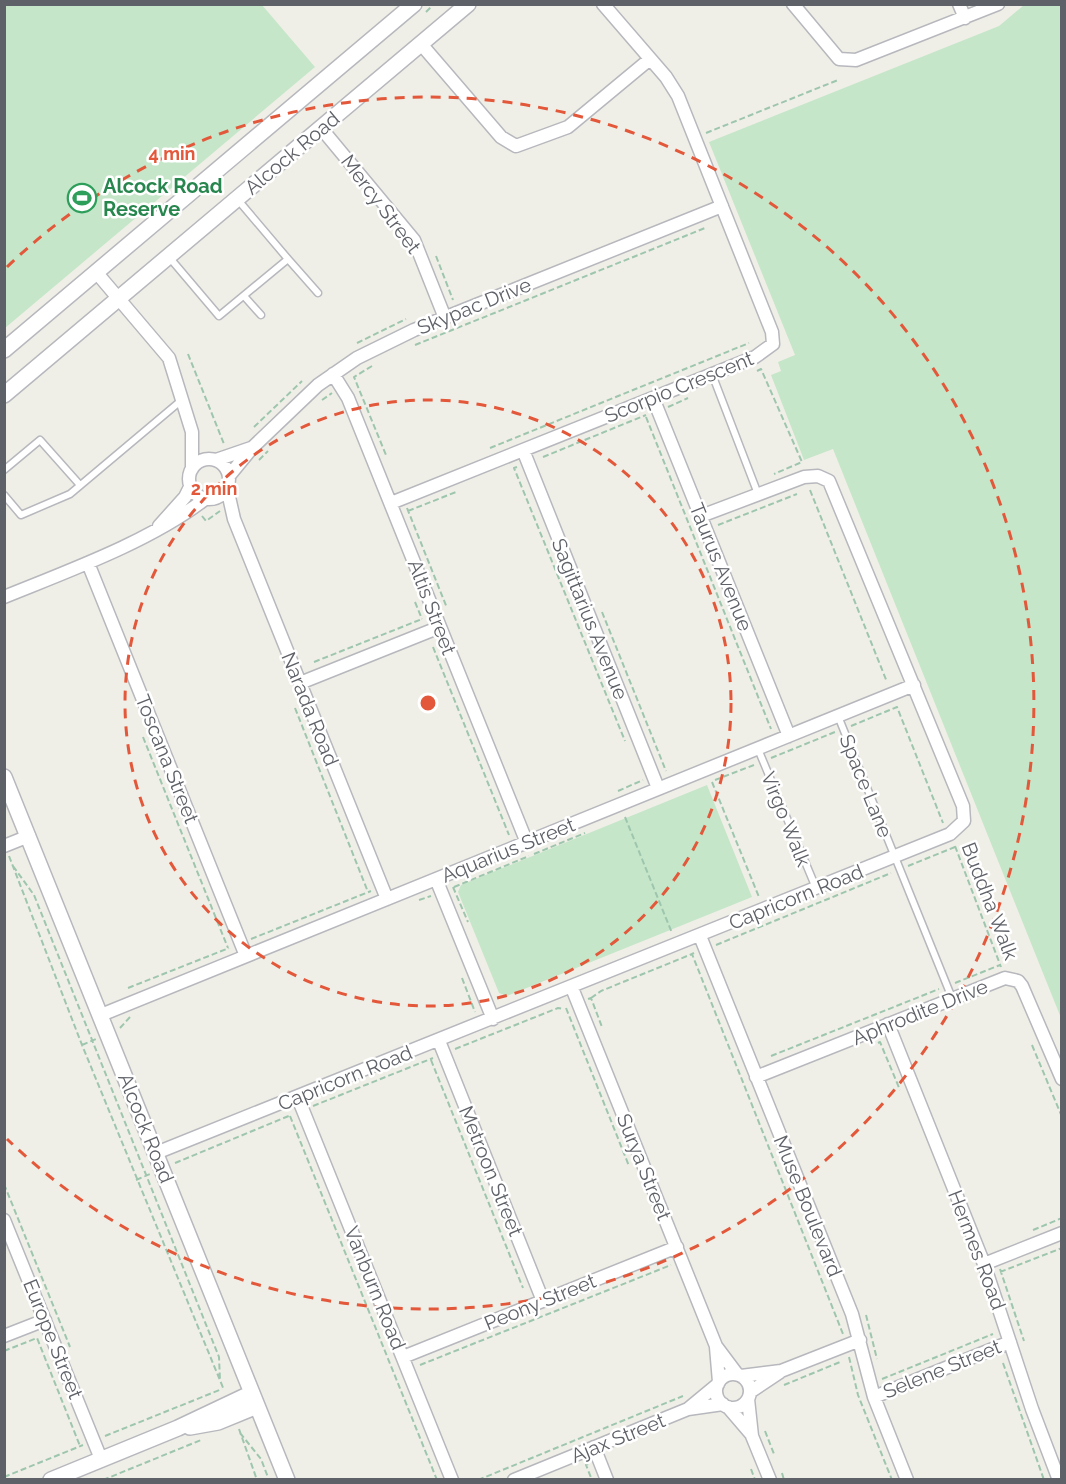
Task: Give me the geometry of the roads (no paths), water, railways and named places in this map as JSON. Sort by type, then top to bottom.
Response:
[{"type":"street","name":"Alcock Road","points":[[4,350],[414,4]]},
{"type":"street","name":"Alcock Road","points":[[4,395],[468,4]]},
{"type":"street","name":"Scorpio Crescent","points":[[391,503],[755,357],[770,348],[774,339],[678,96],[603,4]]},
{"type":"street","points":[[793,4],[839,59],[847,61],[856,60],[998,4]]},
{"type":"street","points":[[959,4],[965,18]]},
{"type":"street","points":[[421,44],[501,137],[516,146],[568,126],[650,59]]},
{"type":"street","name":"Mercy Street","points":[[321,128],[414,240],[445,318]]},
{"type":"street","name":"Skypac Drive","points":[[228,482],[252,448],[294,406],[333,374],[384,343],[722,206]]},
{"type":"street","points":[[96,272],[169,358],[192,432],[190,487],[185,497],[158,527]]},
{"type":"street","name":"Altis Street","points":[[333,374],[348,398],[527,843]]},
{"type":"street","name":"Taurus Avenue","points":[[653,398],[789,736]]},
{"type":"street","points":[[4,597],[88,563],[178,519],[207,499],[220,496],[228,482],[226,468],[214,460],[192,432]]},
{"type":"street","name":"Skypac Drive","points":[[214,460],[252,448]]},
{"type":"street","name":"Sagittarius Avenue","points":[[523,450],[658,788]]},
{"type":"street","points":[[192,469],[200,462],[214,460]]},
{"type":"street","points":[[701,516],[804,477],[818,476],[829,481],[914,685]]},
{"type":"street","name":"Narada Road","points":[[228,482],[234,519],[387,899]]},
{"type":"street","points":[[190,487],[207,499]]},
{"type":"street","name":"Narada Road","points":[[207,499],[234,519]]},
{"type":"street","name":"Toscana Street","points":[[88,563],[246,956]]},
{"type":"street","points":[[300,683],[440,627]]},
{"type":"street","name":"Aquarius Street","points":[[101,1015],[914,685]]},
{"type":"street","name":"Capricorn Road","points":[[156,1153],[572,988],[950,834],[964,821],[963,806],[914,685]]},
{"type":"street","name":"Alcock Road","points":[[4,777],[287,1479]]},
{"type":"street","points":[[4,846],[29,836]]},
{"type":"street","points":[[436,879],[493,1019]]},
{"type":"street","name":"Muse Boulevard","points":[[700,936],[762,1075],[852,1314],[874,1397],[907,1479]]},
{"type":"street","name":"Aphrodite Drive","points":[[762,1075],[1005,978],[1022,986],[1062,1079]]},
{"type":"street","name":"Surya Street","points":[[572,988],[716,1346],[739,1375]]},
{"type":"street","name":"Hermes Road","points":[[888,1024],[989,1277],[1059,1479]]},
{"type":"street","name":"Metroon Street","points":[[439,1041],[543,1301]]},
{"type":"street","name":"Vanburn Road","points":[[298,1098],[452,1479]]},
{"type":"street","name":"Europe Street","points":[[4,1220],[101,1459]]},
{"type":"street","points":[[984,1264],[1062,1233]]},
{"type":"street","name":"Peony Street","points":[[403,1357],[677,1247]]},
{"type":"street","points":[[4,1336],[45,1320]]},
{"type":"street","points":[[770,1479],[752,1436],[717,1395],[719,1383],[725,1376],[781,1371],[860,1340]]},
{"type":"street","name":"Selene Street","points":[[874,1397],[1010,1342]]},
{"type":"street","name":"Surya Street","points":[[716,1346],[719,1383]]},
{"type":"street","points":[[726,1405],[741,1405],[749,1395],[781,1371]]},
{"type":"street","points":[[739,1375],[748,1383],[752,1436]]},
{"type":"street","name":"Ajax Street","points":[[688,1409],[719,1383]]},
{"type":"street","points":[[51,1479],[178,1428],[218,1422],[254,1400]]},
{"type":"street","name":"Ajax Street","points":[[514,1479],[688,1409],[726,1405]]},
{"type":"street","points":[[594,1447],[607,1479]]},
{"type":"lane","points":[[237,199],[318,294]]},
{"type":"lane","points":[[169,257],[219,316],[288,260]]},
{"type":"lane","points":[[244,296],[261,315]]},
{"type":"lane","points":[[712,374],[758,495]]},
{"type":"lane","points":[[4,495],[21,515],[70,494],[183,399]]},
{"type":"lane","points":[[4,470],[40,440],[80,485]]},
{"type":"lane","name":"Space Lane","points":[[838,716],[952,998]]},
{"type":"lane","name":"Virgo Walk","points":[[758,748],[816,888]]},
{"type":"place","name":"Alcock Road Reserve","points":[[82,198]]}]
